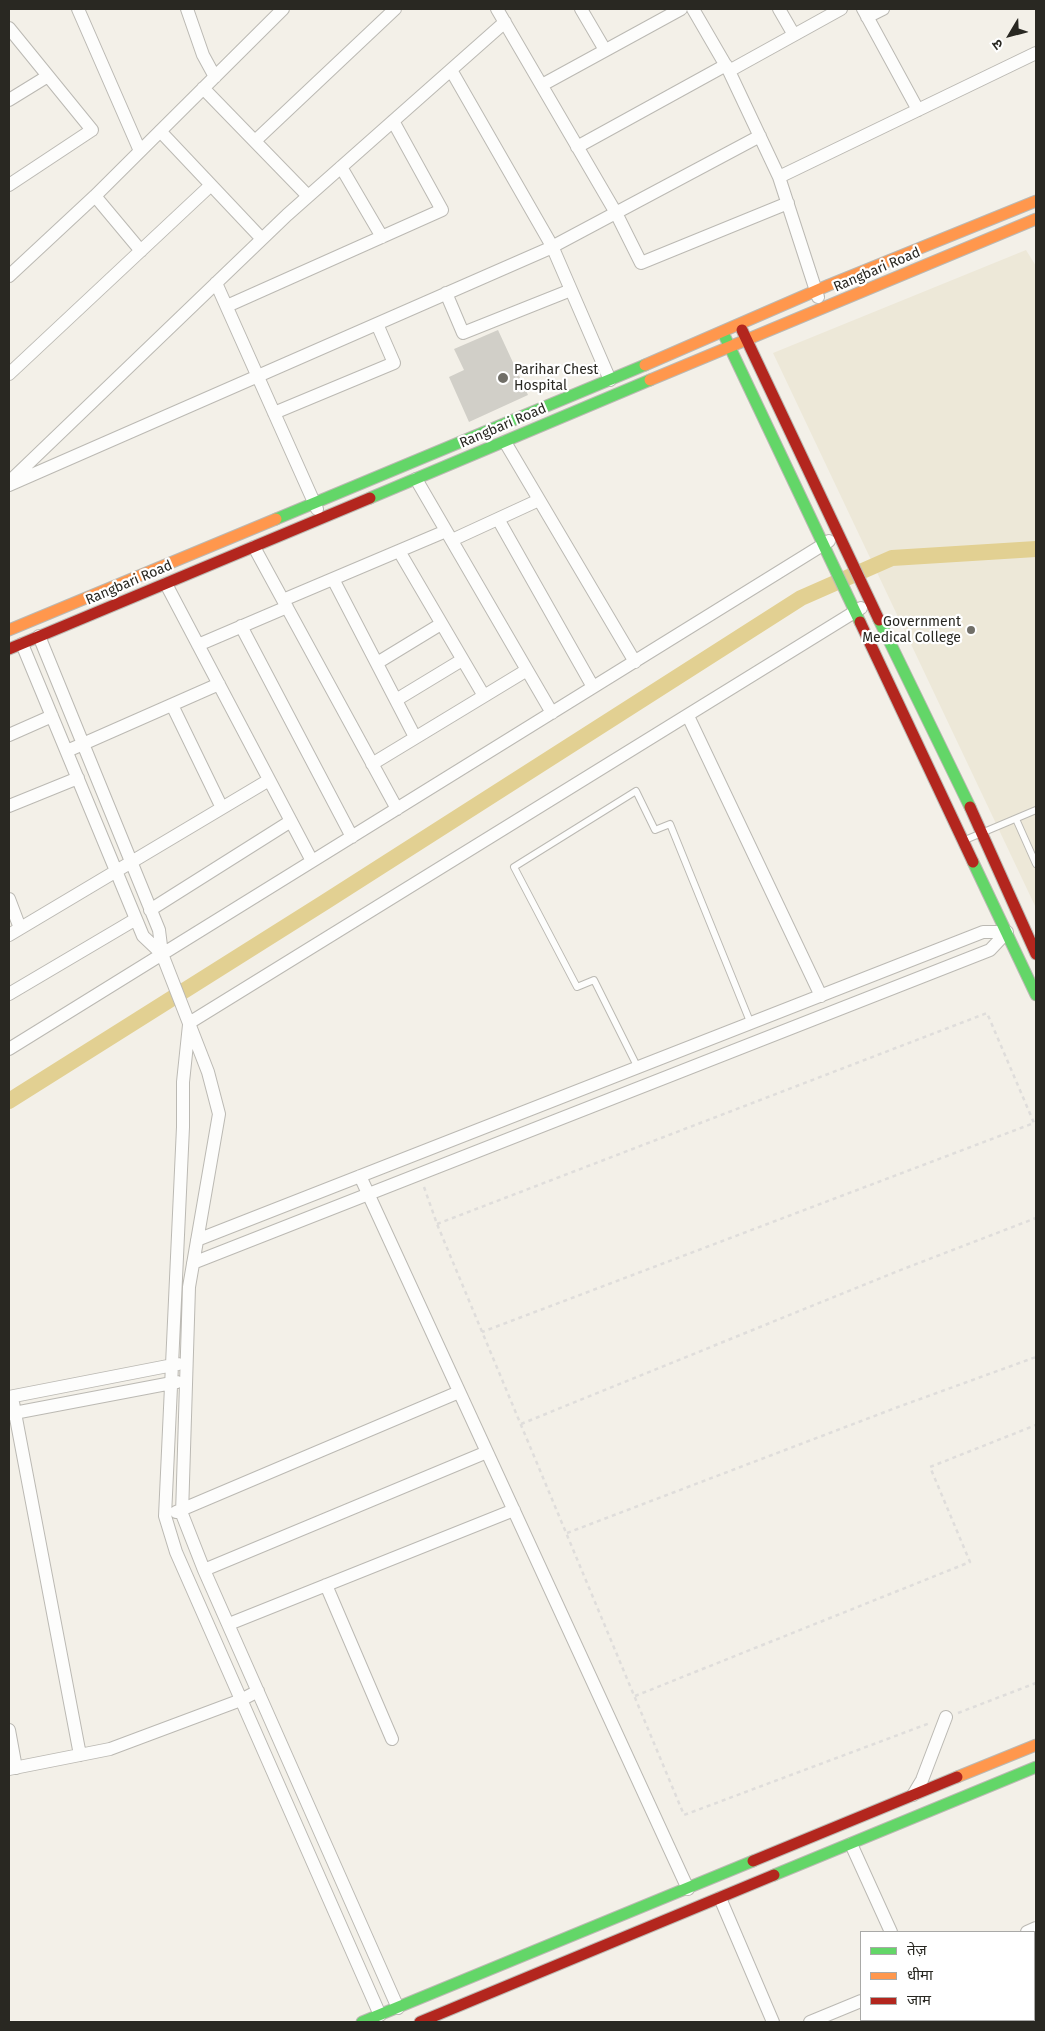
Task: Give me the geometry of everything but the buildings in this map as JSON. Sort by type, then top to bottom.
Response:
[{"type":"street","points":[[78,9],[140,151]]},
{"type":"street","points":[[187,9],[203,55],[214,77]]},
{"type":"street","points":[[9,276],[95,196],[283,9]]},
{"type":"street","points":[[255,141],[395,9]]},
{"type":"street","points":[[497,9],[616,213],[641,263],[788,203]]},
{"type":"street","points":[[581,9],[605,50]]},
{"type":"street","points":[[542,85],[681,9]]},
{"type":"street","points":[[693,9],[728,68],[780,177],[816,291],[824,308]]},
{"type":"street","points":[[779,9],[794,35]]},
{"type":"street","points":[[577,147],[841,9]]},
{"type":"street","points":[[883,9],[865,13],[918,110]]},
{"type":"street","points":[[9,482],[308,196],[505,22]]},
{"type":"street","points":[[9,28],[92,130],[9,186]]},
{"type":"street","points":[[780,177],[1036,53]]},
{"type":"street","points":[[451,70],[552,246],[610,380]]},
{"type":"street","points":[[9,100],[48,76]]},
{"type":"street","points":[[203,88],[308,196]]},
{"type":"street","points":[[227,306],[442,210],[393,121]]},
{"type":"street","points":[[160,131],[262,239]]},
{"type":"street","points":[[9,485],[552,246],[760,136]]},
{"type":"street","points":[[341,167],[382,237]]},
{"type":"street","points":[[9,374],[211,185]]},
{"type":"street","points":[[95,196],[141,251]]},
{"type":"street","name":"Rangbari Road","points":[[9,630],[610,380],[816,291],[1036,201]]},
{"type":"street","name":"Rangbari Road","points":[[9,649],[1036,219]]},
{"type":"street","points":[[216,283],[322,518]]},
{"type":"street","points":[[446,294],[463,333],[571,290]]},
{"type":"street","points":[[274,413],[394,363],[377,324]]},
{"type":"street","points":[[739,324],[864,590],[983,833],[1015,910],[1036,954]]},
{"type":"street","points":[[722,332],[1036,996]]},
{"type":"street","points":[[505,442],[634,662]]},
{"type":"street","points":[[416,479],[552,713]]},
{"type":"street","points":[[198,645],[241,626],[333,579],[399,551],[498,519],[539,500]]},
{"type":"street","points":[[498,519],[593,687]]},
{"type":"street","points":[[9,1049],[593,687],[841,540]]},
{"type":"street","points":[[254,546],[397,809]]},
{"type":"street","points":[[399,551],[484,696]]},
{"type":"street","points":[[333,579],[415,738]]},
{"type":"street","points":[[166,584],[312,861]]},
{"type":"street","points":[[187,1017],[688,716],[870,602]]},
{"type":"street","points":[[377,663],[442,624]]},
{"type":"street","points":[[241,626],[352,837]]},
{"type":"street","points":[[39,636],[158,930],[162,954],[208,1072],[219,1114],[189,1287],[182,1514],[204,1570],[398,2008]]},
{"type":"street","points":[[22,644],[143,936],[162,954]]},
{"type":"street","points":[[396,700],[462,660]]},
{"type":"street","points":[[372,764],[527,670]]},
{"type":"street","points":[[67,751],[219,684]]},
{"type":"street","points":[[172,705],[222,808]]},
{"type":"street","points":[[9,735],[52,716]]},
{"type":"street","points":[[688,716],[821,996]]},
{"type":"street","points":[[9,806],[78,778]]},
{"type":"street","points":[[9,899],[14,931],[269,780]]},
{"type":"street","points":[[150,910],[291,821]]},
{"type":"street","points":[[9,994],[136,919]]},
{"type":"street","points":[[197,1240],[982,932],[1007,932]]},
{"type":"street","points":[[193,1263],[990,950],[1007,932]]},
{"type":"street","points":[[187,1017],[165,1516],[176,1552],[380,2015]]},
{"type":"street","points":[[667,1056],[673,1075]]},
{"type":"street","points":[[360,1176],[688,1889]]},
{"type":"street","points":[[80,1755],[10,1397],[187,1362]]},
{"type":"street","points":[[12,1414],[186,1380]]},
{"type":"street","points":[[165,1516],[459,1392]]},
{"type":"street","points":[[204,1570],[487,1452]]},
{"type":"street","points":[[229,1624],[514,1510]]},
{"type":"street","points":[[326,1585],[392,1739]]},
{"type":"street","points":[[9,1730],[12,1769],[110,1749],[241,1700],[258,1691]]},
{"type":"street","points":[[912,1797],[922,1780],[946,1717]]},
{"type":"street","points":[[362,2022],[1036,1745]]},
{"type":"street","points":[[420,2022],[434,2020],[720,1898],[1036,1767]]},
{"type":"street","points":[[851,1844],[891,1931]]},
{"type":"street","points":[[720,1898],[773,2022]]},
{"type":"street","points":[[426,1996],[434,2020]]},
{"type":"street","points":[[810,2022],[860,2001]]},
{"type":"lane","points":[[638,1068],[594,980],[577,987],[514,867],[636,791],[654,830],[670,824],[751,1024]]},
{"type":"lane","points":[[964,841],[1036,810]]},
{"type":"lane","points":[[1016,819],[1036,864]]},
{"type":"path","points":[[437,1224],[987,1013],[1034,1123],[482,1332]]},
{"type":"path","points":[[420,1174],[437,1224],[684,1815],[1036,1683]]},
{"type":"path","points":[[521,1424],[898,1271],[1036,1218]]},
{"type":"path","points":[[567,1533],[898,1407],[1036,1357]]},
{"type":"path","points":[[635,1696],[970,1562],[930,1467],[1036,1425]]},
{"type":"shaded area","name":"Government Medical College","points":[[1026,250],[1036,266],[1036,908],[773,353]]},
{"type":"shaded area","points":[[877,2021],[1010,2021],[1010,2022],[874,2022]]},
{"type":"waterway","points":[[9,1101],[801,598],[892,558],[1036,549]]},
{"type":"traffic: fast","points":[[725,337],[860,622]]},
{"type":"traffic: fast","points":[[276,519],[645,365]]},
{"type":"traffic: fast","points":[[370,498],[650,380]]},
{"type":"traffic: fast","points":[[879,620],[970,807]]},
{"type":"traffic: fast","points":[[973,862],[1036,995]]},
{"type":"traffic: fast","points":[[774,1875],[1036,1767]]},
{"type":"traffic: fast","points":[[362,2022],[753,1861]]},
{"type":"traffic: slow","points":[[645,365],[829,285],[1036,201]]},
{"type":"traffic: slow","points":[[650,380],[1036,219]]},
{"type":"traffic: slow","points":[[9,630],[276,519]]},
{"type":"traffic: slow","points":[[957,1777],[1036,1745]]},
{"type":"traffic: jam","points":[[742,330],[879,620]]},
{"type":"traffic: jam","points":[[9,649],[370,498]]},
{"type":"traffic: jam","points":[[860,622],[973,862]]},
{"type":"traffic: jam","points":[[970,807],[1036,954]]},
{"type":"traffic: jam","points":[[753,1861],[957,1777]]},
{"type":"traffic: jam","points":[[420,2022],[774,1875]]},
{"type":"place","name":"Parihar Chest Hospital","points":[[503,378]]},
{"type":"place","name":"Government Medical College","points":[[971,630]]}]
